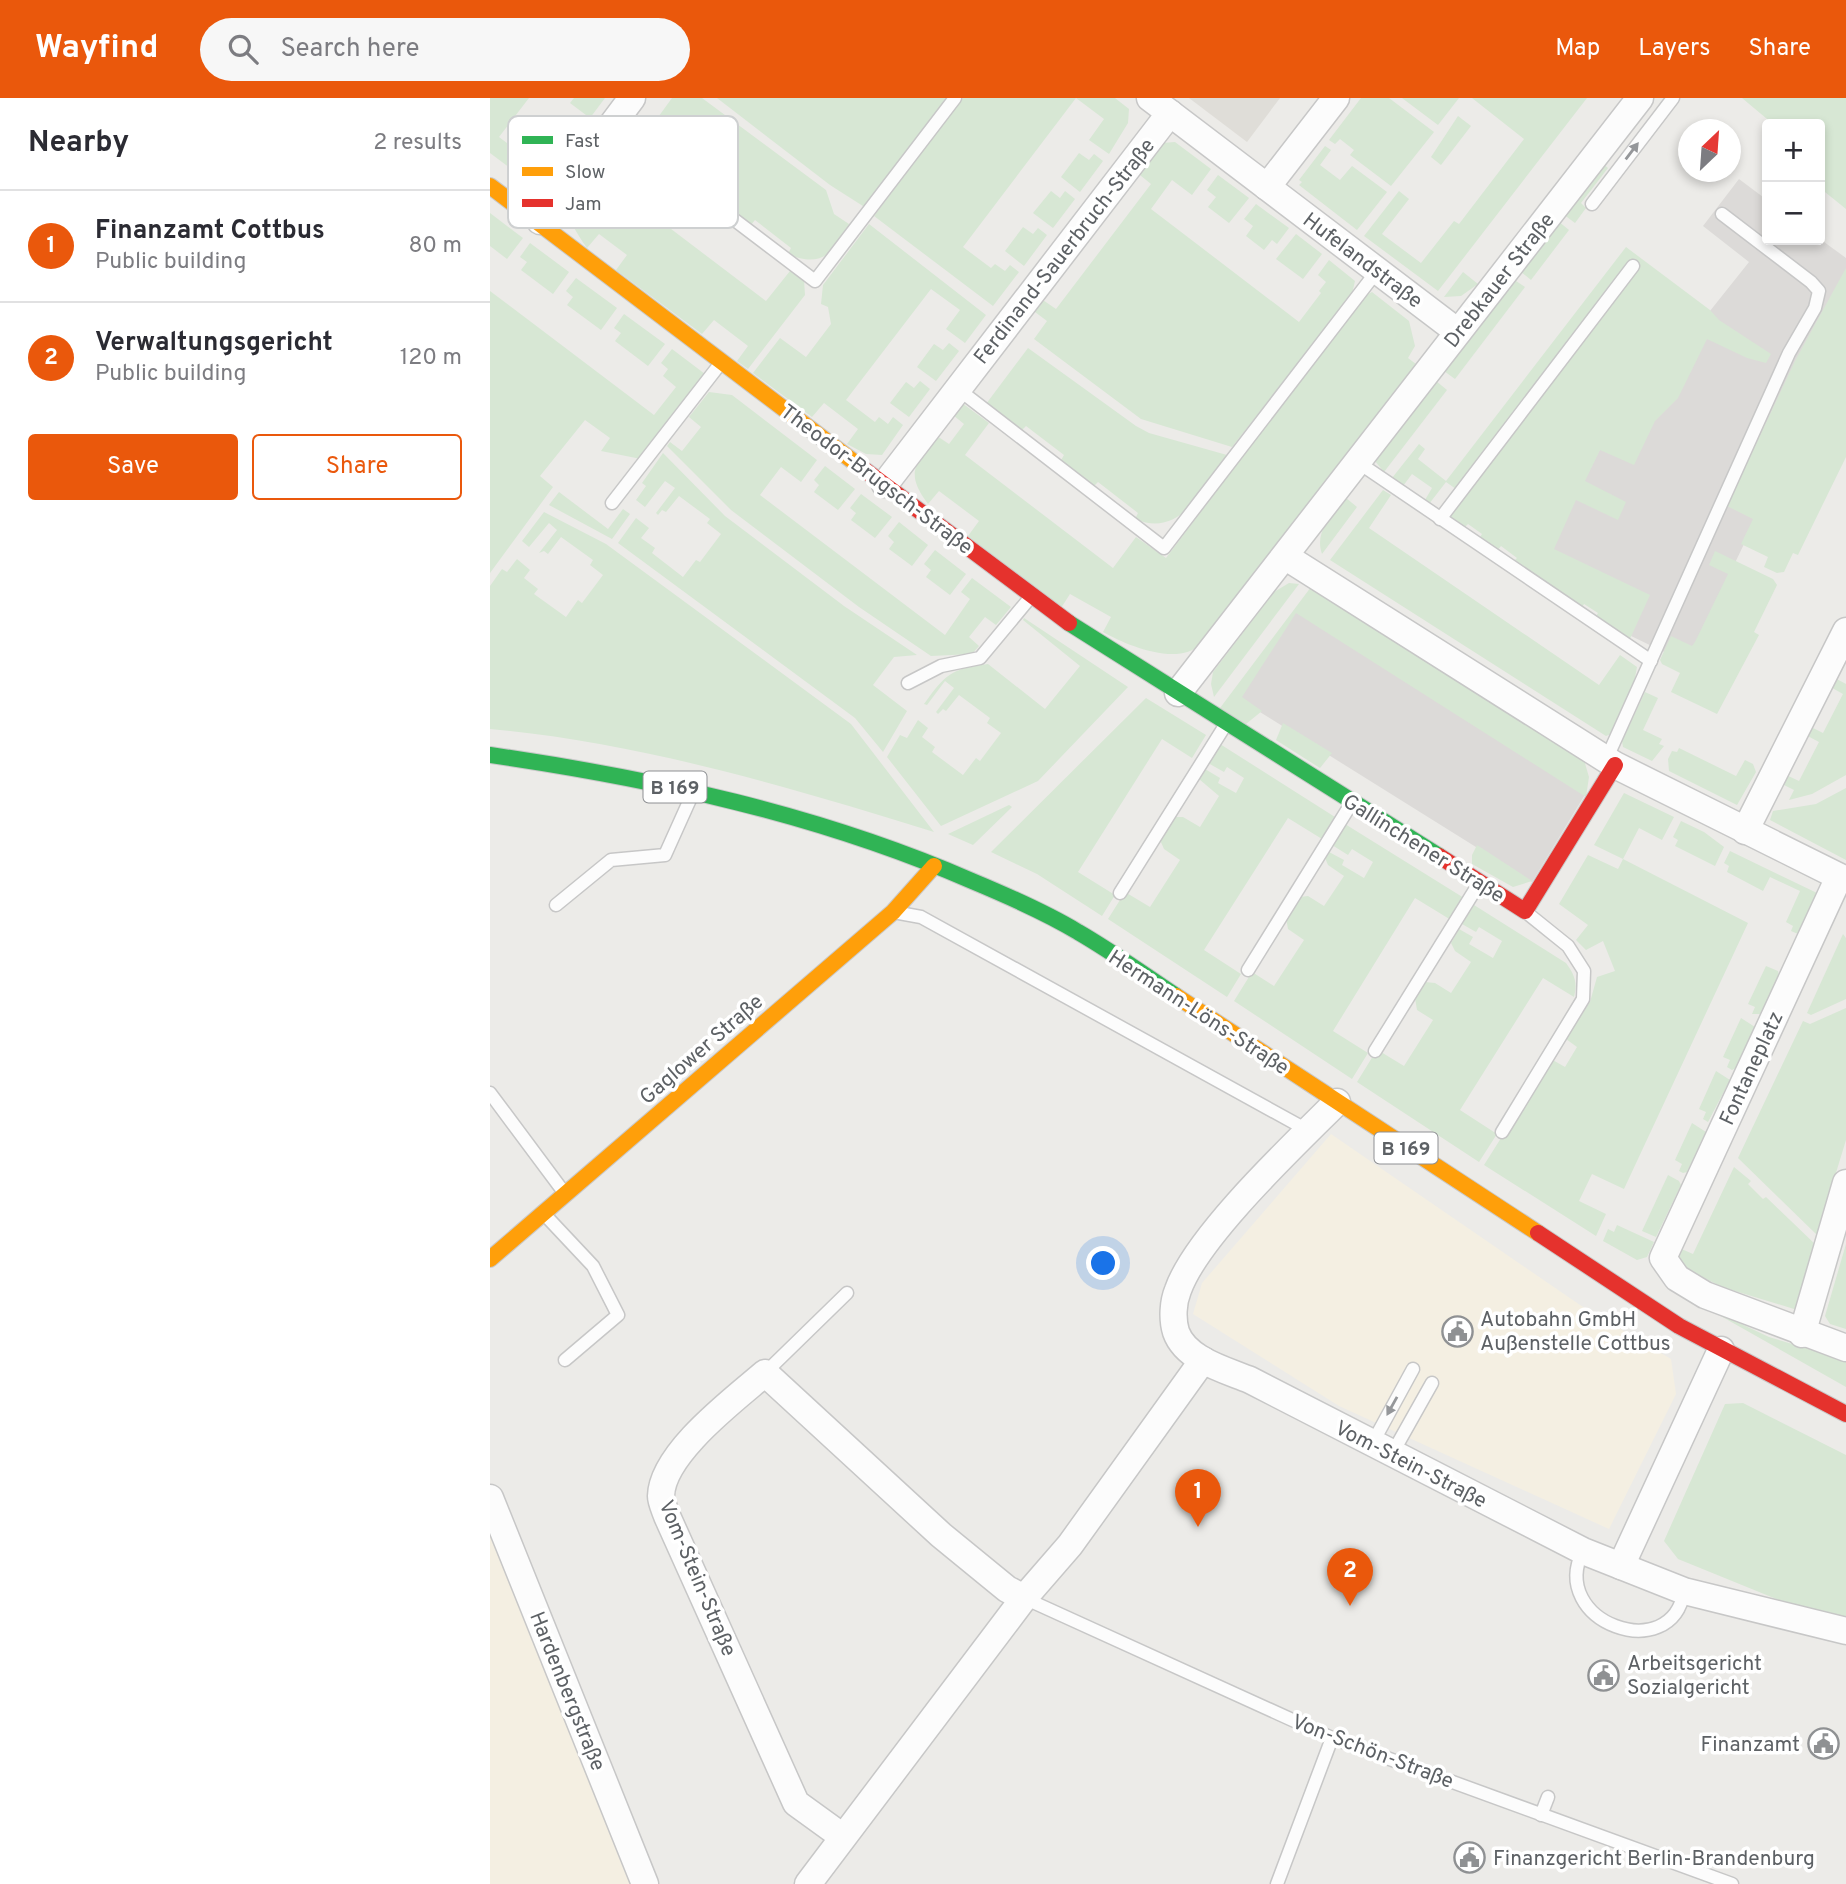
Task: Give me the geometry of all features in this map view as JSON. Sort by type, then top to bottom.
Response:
[{"type":"street","points":[[618,116],[632,98]]},
{"type":"street","points":[[1267,187],[1336,98]]},
{"type":"street","name":"Drebkauer Straße","points":[[1178,693],[1640,98]]},
{"type":"street","name":"Hufelandstraße","points":[[1160,106],[1458,332]]},
{"type":"street","name":"Ferdinand-Sauerbruch-Straße","points":[[886,484],[958,389],[1160,106]]},
{"type":"street","name":"Theodor-Brugsch-Straße","points":[[490,186],[508,199]]},
{"type":"street","name":"Theodor-Brugsch-Straße","points":[[549,228],[1031,597],[1178,693]]},
{"type":"street","points":[[1286,557],[1610,763],[1843,878]]},
{"type":"street","points":[[1745,831],[1846,631]]},
{"type":"street","name":"Gallinchener Straße","points":[[1178,693],[1525,911],[1610,763]]},
{"type":"street","name":"Hermann-Löns-Straße","points":[[490,755],[585,767],[693,791],[857,836],[1025,903],[1076,931],[1721,1350],[1846,1414]]},
{"type":"street","name":"Gaglower Straße","points":[[490,1259],[893,912],[934,866]]},
{"type":"street","name":"Fontaneplatz","points":[[1802,1334],[1705,1295],[1677,1278],[1663,1258],[1843,878]]},
{"type":"street","name":"Vom-Stein-Straße","points":[[1337,1102],[1216,1231],[1177,1291],[1173,1311],[1176,1333],[1187,1349],[1203,1360],[1251,1380],[1583,1551],[1684,1591],[1846,1631]]},
{"type":"street","points":[[1846,1183],[1802,1334],[1846,1348]]},
{"type":"street","points":[[1621,1566],[1721,1350]]},
{"type":"street","points":[[808,1884],[1024,1598],[1070,1545],[1203,1360]]},
{"type":"street","points":[[765,1373],[941,1535],[1007,1589],[1024,1598]]},
{"type":"street","name":"Vom-Stein-Straße","points":[[765,1373],[700,1428],[665,1480],[660,1497],[796,1803],[843,1837]]},
{"type":"street","name":"Hardenbergstraße","points":[[490,1498],[645,1884]]},
{"type":"lane","points":[[738,222],[815,281],[955,98]]},
{"type":"lane","points":[[1592,204],[1673,98]]},
{"type":"lane","points":[[1610,763],[1650,661],[1789,353],[1815,308],[1819,291],[1722,214]]},
{"type":"lane","points":[[1440,519],[1633,266]]},
{"type":"lane","points":[[958,389],[1164,548],[1377,271]]},
{"type":"lane","points":[[612,503],[723,361]]},
{"type":"lane","points":[[1359,463],[1650,661]]},
{"type":"lane","points":[[908,683],[941,666],[980,658],[1031,597]]},
{"type":"lane","points":[[1120,893],[1226,724]]},
{"type":"lane","points":[[556,905],[611,860],[665,855],[693,791]]},
{"type":"lane","points":[[1248,970],[1352,803]]},
{"type":"lane","points":[[1375,1051],[1480,883]]},
{"type":"lane","points":[[1502,1132],[1583,999],[1584,971],[1568,946],[1525,911]]},
{"type":"lane","points":[[893,912],[920,917],[1309,1131]]},
{"type":"lane","points":[[490,1093],[565,1194]]},
{"type":"lane","points":[[543,1213],[593,1266],[618,1315],[565,1360]]},
{"type":"lane","points":[[765,1373],[847,1293]]},
{"type":"lane","points":[[1382,1449],[1413,1369]]},
{"type":"lane","points":[[1382,1449],[1432,1383]]},
{"type":"lane","points":[[1583,1551],[1577,1563],[1576,1582],[1581,1597],[1586,1606],[1612,1625],[1647,1630],[1669,1623],[1681,1610],[1684,1591]]},
{"type":"lane","name":"Von-Schön-Straße","points":[[1024,1598],[1332,1738],[1731,1884]]},
{"type":"lane","points":[[1277,1884],[1332,1738]]},
{"type":"lane","points":[[1541,1815],[1548,1797]]},
{"type":"shaded area","points":[[1189,98],[1280,98],[1247,142]]},
{"type":"shaded area","points":[[1741,180],[1762,196],[1762,245],[1825,245],[1825,243],[1846,258],[1846,290],[1756,519],[1687,663],[1629,635],[1550,549],[1600,449],[1749,262],[1703,226],[1737,182]]},
{"type":"shaded area","points":[[1296,610],[1586,793],[1532,882],[1239,699]]},
{"type":"shaded area","points":[[1331,1134],[1580,1305],[1671,1359],[1676,1394],[1609,1529],[1339,1406],[1193,1314],[1202,1283]]},
{"type":"shaded area","points":[[490,1526],[635,1884],[490,1884]]},
{"type":"green space","points":[[490,98],[529,98],[515,116],[508,116],[508,125],[499,137],[508,144],[508,166],[490,153]]},
{"type":"green space","points":[[574,98],[605,98],[592,116],[587,116],[570,103]]},
{"type":"green space","points":[[672,98],[702,98],[726,116],[659,116]]},
{"type":"green space","points":[[717,98],[950,98],[866,208],[830,185]]},
{"type":"green space","points":[[963,98],[1076,98],[963,247],[991,268],[995,264],[1005,271],[1010,265],[1019,272],[993,306],[874,216]]},
{"type":"green space","points":[[1076,98],[1115,98],[1129,109],[1128,123],[1109,154],[1089,140],[1104,119]]},
{"type":"green space","points":[[1361,98],[1389,98],[1434,132],[1391,186],[1350,155],[1354,150],[1340,139],[1335,144],[1329,140]]},
{"type":"green space","points":[[1402,98],[1459,98],[1438,125]]},
{"type":"green space","points":[[1472,98],[1587,98],[1438,291],[1364,236],[1399,191],[1409,199],[1382,234],[1421,263],[1454,221],[1459,224],[1524,139]]},
{"type":"green space","points":[[1742,98],[1846,98],[1846,209],[1825,192],[1825,119],[1767,119]]},
{"type":"green space","points":[[1458,116],[1471,126],[1441,165],[1431,157]]},
{"type":"green space","points":[[738,125],[826,190],[834,214],[852,226],[832,250],[818,259],[810,260],[788,254],[791,248],[755,220],[750,226],[738,217]]},
{"type":"green space","points":[[1175,142],[1211,169],[1192,195],[1172,180],[1151,209],[1299,322],[1321,293],[1319,291],[1326,282],[1318,275],[1329,260],[1355,281],[1352,294],[1232,447],[1141,419],[1034,339],[1047,321],[1031,309],[1040,298],[1056,309],[1151,184],[1135,171],[1162,143]]},
{"type":"green space","points":[[1325,146],[1331,150],[1320,165],[1340,180],[1352,166],[1387,192],[1357,230],[1299,185],[1302,182],[1299,180]]},
{"type":"green space","points":[[1079,153],[1089,160],[1094,154],[1103,161],[1080,192],[1061,177]]},
{"type":"green space","points":[[1602,163],[1608,168],[1581,203],[1586,208],[1575,223],[1563,214]]},
{"type":"green space","points":[[1218,175],[1249,198],[1229,223],[1208,207],[1216,197],[1207,190]]},
{"type":"green space","points":[[1051,191],[1060,198],[1065,191],[1075,199],[1053,228],[1033,213]]},
{"type":"green space","points":[[1256,204],[1289,228],[1277,244],[1272,240],[1264,250],[1246,236],[1253,226],[1244,219]]},
{"type":"green space","points":[[490,213],[523,238],[507,259],[490,246]]},
{"type":"green space","points":[[1558,221],[1569,230],[1531,280],[1520,271]]},
{"type":"green space","points":[[869,224],[986,315],[965,343],[946,329],[960,310],[931,289],[846,400],[875,422],[879,417],[888,424],[893,417],[903,425],[882,455],[866,454],[847,444],[858,429],[824,403],[812,417],[753,373],[780,338],[806,357],[831,324],[828,307],[821,304],[823,285]]},
{"type":"green space","points":[[1023,227],[1033,234],[1038,228],[1047,235],[1024,266],[1005,251]]},
{"type":"green space","points":[[575,228],[670,228],[766,301],[790,271],[804,280],[805,295],[748,369],[737,361],[748,346],[714,320],[702,334],[616,270],[627,255],[599,234],[587,248]]},
{"type":"green space","points":[[1296,234],[1322,254],[1303,279],[1276,259]]},
{"type":"green space","points":[[530,243],[569,272],[553,294],[521,270],[527,262],[520,257]]},
{"type":"green space","points":[[1626,247],[1710,310],[1719,320],[1771,354],[1766,363],[1747,358],[1707,339],[1678,398],[1655,421],[1634,465],[1600,450],[1585,481],[1626,502],[1618,520],[1576,500],[1554,549],[1650,595],[1629,641],[1595,618],[1598,613],[1584,604],[1581,609],[1513,562],[1517,558],[1501,546],[1497,551],[1479,539],[1482,534],[1468,524],[1464,528],[1449,518],[1639,267],[1631,260],[1456,489],[1446,482],[1429,504],[1411,492],[1425,500],[1432,488],[1412,474],[1403,486],[1392,478],[1419,444],[1425,449],[1418,459],[1446,481]]},
{"type":"green space","points":[[1846,268],[1846,457],[1798,555],[1793,553],[1784,572],[1777,573],[1764,567],[1768,557],[1741,544],[1753,519],[1727,506],[1795,361]]},
{"type":"green space","points":[[1463,272],[1478,284],[1461,296],[1444,297]]},
{"type":"green space","points":[[576,278],[617,308],[601,330],[567,305],[573,297],[566,291]]},
{"type":"green space","points":[[1513,279],[1525,287],[1455,379],[1444,371]]},
{"type":"green space","points":[[490,291],[654,415],[676,387],[663,376],[668,369],[661,363],[672,349],[705,374],[641,459],[601,451],[610,438],[585,420],[540,476],[553,487],[490,573]]},
{"type":"green space","points":[[1372,292],[1409,321],[1415,346],[1408,358],[1416,364],[1201,644],[1191,651],[1179,654],[1152,652],[1113,637],[1103,632],[1111,617],[1070,594],[1061,608],[968,536],[979,521],[939,491],[928,504],[916,484],[919,461],[937,436],[949,444],[964,424],[953,415],[962,403],[989,423],[965,455],[1113,568],[1136,537],[1166,558],[1363,297]]},
{"type":"green space","points":[[624,314],[665,344],[648,366],[615,341],[621,333],[614,328]]},
{"type":"green space","points":[[949,343],[959,351],[936,381],[917,367],[934,344],[943,350]]},
{"type":"green space","points":[[1028,348],[1149,433],[1227,455],[1190,506],[1166,522],[1151,523],[1135,519],[1138,513],[1098,482],[1093,487],[1060,462],[1064,455],[1026,426],[1020,432],[986,404]]},
{"type":"green space","points":[[920,381],[930,389],[909,417],[890,403],[906,382],[914,388]]},
{"type":"green space","points":[[1436,381],[1447,390],[1384,472],[1375,461]]},
{"type":"green space","points":[[709,392],[732,395],[817,460],[801,482],[781,467],[760,495],[945,635],[970,599],[961,592],[972,578],[1011,607],[996,625],[985,617],[969,637],[979,646],[972,654],[931,656],[859,607],[731,510],[667,446],[670,442],[682,451],[701,427],[689,417]]},
{"type":"green space","points":[[663,453],[725,516],[844,606],[917,655],[894,657],[873,685],[907,711],[883,752],[855,718],[618,543],[636,518],[649,528],[641,538],[655,548],[652,553],[683,577],[696,560],[700,562],[721,534],[707,523],[710,519],[679,496],[666,512],[662,510],[658,515],[656,513],[675,488],[665,481],[645,507],[636,500],[646,486],[642,483]]},
{"type":"green space","points":[[825,466],[855,489],[838,510],[814,492],[819,485],[814,480]]},
{"type":"green space","points":[[1383,490],[1391,495],[1369,528],[1599,685],[1620,655],[1637,667],[1634,683],[1611,734],[1606,736],[1330,560]]},
{"type":"green space","points":[[559,492],[608,529],[623,509],[630,514],[612,539],[549,505]]},
{"type":"green space","points":[[861,494],[892,517],[875,538],[851,520],[856,513],[850,508]]},
{"type":"green space","points":[[1346,498],[1357,507],[1322,554],[1322,531]]},
{"type":"green space","points":[[544,512],[606,544],[851,724],[934,832],[715,769],[602,744],[490,729],[490,586],[502,569],[507,572],[517,559],[530,570],[524,578],[538,589],[534,594],[566,617],[578,600],[582,603],[603,575],[590,565],[593,560],[561,537],[548,554],[544,551],[539,553],[557,530],[549,523],[529,547],[522,541]]},
{"type":"green space","points":[[899,522],[928,545],[912,566],[889,549],[894,542],[888,536]]},
{"type":"green space","points":[[935,550],[966,574],[950,595],[926,577],[931,570],[924,564]]},
{"type":"green space","points":[[1715,551],[1773,579],[1777,585],[1754,632],[1759,635],[1717,714],[1671,692],[1680,673],[1662,664],[1660,660],[1671,636],[1692,646],[1695,642],[1728,574],[1709,565]]},
{"type":"green space","points":[[1289,583],[1299,584],[1214,697],[1211,684],[1213,672],[1274,592]]},
{"type":"green space","points":[[1311,587],[1584,760],[1589,777],[1586,797],[1296,613],[1242,697],[1262,711],[1246,724],[1220,708]]},
{"type":"green space","points":[[1024,618],[1128,687],[1038,781],[941,826],[887,757],[900,735],[907,738],[918,720],[928,728],[922,737],[935,747],[932,752],[963,775],[976,758],[980,761],[1001,733],[987,723],[990,718],[959,695],[946,711],[943,709],[938,714],[936,712],[954,688],[945,681],[927,705],[924,704],[944,679],[965,668],[988,664],[1045,709],[1080,666],[1023,620]]},
{"type":"green space","points":[[1831,676],[1846,684],[1846,775],[1812,794],[1789,800],[1794,790],[1778,782],[1782,773],[1799,781],[1819,742],[1802,733],[1807,725],[1823,733],[1843,694],[1827,685]]},
{"type":"green space","points":[[1645,692],[1658,698],[1643,730],[1662,739],[1659,744],[1664,746],[1652,761],[1623,747],[1622,741]]},
{"type":"green space","points":[[1146,698],[1206,735],[1192,758],[1162,739],[1078,872],[1115,895],[1102,916],[1037,874],[991,852]]},
{"type":"green space","points":[[1283,723],[1332,753],[1320,768],[1276,740]]},
{"type":"green space","points":[[1220,744],[1335,817],[1322,839],[1288,818],[1204,950],[1241,974],[1227,997],[1108,919],[1125,892],[1150,907],[1180,860],[1164,849],[1160,840],[1174,817],[1183,817],[1200,827],[1219,796],[1199,779],[1205,769],[1220,778],[1218,783],[1236,793],[1244,778],[1227,767],[1224,772],[1208,763]]},
{"type":"green space","points":[[1679,748],[1736,776],[1745,760],[1753,764],[1756,772],[1737,805],[1669,771],[1668,759],[1672,751],[1677,752]]},
{"type":"green space","points":[[1846,788],[1846,860],[1770,820],[1773,811],[1816,804]]},
{"type":"green space","points":[[1624,793],[1674,817],[1662,840],[1639,828],[1623,859],[1594,845]]},
{"type":"green space","points":[[1009,805],[1012,807],[973,845],[948,834]]},
{"type":"green space","points":[[1681,821],[1704,832],[1724,847],[1715,866],[1675,846],[1678,840],[1673,837]]},
{"type":"green space","points":[[1345,824],[1464,898],[1451,920],[1415,898],[1333,1031],[1368,1053],[1352,1079],[1234,1001],[1252,972],[1274,986],[1304,940],[1288,929],[1286,918],[1300,897],[1308,896],[1324,906],[1344,876],[1328,865],[1325,858],[1329,852],[1344,860],[1342,865],[1364,878],[1373,862],[1352,849],[1348,855],[1332,845]]},
{"type":"green space","points":[[1477,845],[1532,881],[1513,887],[1472,864],[1472,855]]},
{"type":"green space","points":[[1730,851],[1817,893],[1798,934],[1791,931],[1793,926],[1786,922],[1800,891],[1770,877],[1763,891],[1727,872],[1729,866],[1724,863]]},
{"type":"green space","points":[[1588,855],[1618,869],[1623,859],[1748,923],[1624,1189],[1592,1174],[1579,1201],[1606,1214],[1596,1236],[1484,1165],[1551,1059],[1565,1067],[1577,1047],[1566,1039],[1590,1002],[1597,977],[1615,971],[1603,941],[1586,950],[1576,940],[1588,925],[1559,904]]},
{"type":"green space","points":[[1474,905],[1566,963],[1576,987],[1574,997],[1543,978],[1460,1110],[1497,1134],[1479,1162],[1357,1082],[1373,1056],[1377,1058],[1381,1052],[1404,1066],[1433,1020],[1417,1010],[1415,998],[1425,982],[1435,983],[1451,993],[1471,962],[1455,951],[1451,943],[1459,929],[1473,937],[1469,944],[1493,958],[1502,941],[1479,927],[1476,932],[1462,924]]},
{"type":"green space","points":[[1843,934],[1846,938],[1846,999],[1811,1015],[1807,1013]]},
{"type":"green space","points":[[1766,966],[1778,971],[1779,975],[1761,1014],[1752,1014],[1755,1007],[1748,1004]]},
{"type":"green space","points":[[1846,1008],[1846,1140],[1817,1235],[1738,1158],[1803,1021],[1810,1024]]},
{"type":"green space","points":[[1741,1018],[1755,1027],[1736,1068],[1732,1070],[1727,1067],[1730,1060],[1723,1057]]},
{"type":"green space","points":[[1716,1071],[1730,1080],[1708,1122],[1703,1119],[1706,1112],[1699,1109]]},
{"type":"green space","points":[[1692,1123],[1706,1132],[1687,1172],[1683,1173],[1679,1171],[1682,1164],[1675,1160]]},
{"type":"green space","points":[[1734,1167],[1751,1181],[1748,1184],[1763,1199],[1766,1197],[1816,1245],[1800,1306],[1794,1309],[1722,1287],[1679,1265],[1677,1247],[1693,1254]]},
{"type":"green space","points":[[1668,1175],[1681,1185],[1656,1237],[1642,1231]]},
{"type":"green space","points":[[1617,1225],[1654,1242],[1647,1257],[1637,1260],[1603,1241],[1608,1229],[1614,1232]]},
{"type":"green space","points":[[1846,1244],[1846,1329],[1830,1324],[1825,1316]]},
{"type":"green space","points":[[1703,1306],[1769,1337],[1846,1360],[1846,1387]]},
{"type":"green space","points":[[1743,1403],[1846,1455],[1846,1617],[1786,1603],[1678,1559],[1664,1541],[1725,1404]]},
{"type":"traffic: fast","points":[[1069,623],[1439,856]]},
{"type":"traffic: fast","points":[[490,755],[674,788],[735,802],[855,836],[914,857],[1039,911],[1103,947],[1176,996]]},
{"type":"traffic: slow","points":[[490,186],[508,200]]},
{"type":"traffic: slow","points":[[545,228],[858,465]]},
{"type":"traffic: slow","points":[[490,1259],[893,912],[934,866]]},
{"type":"traffic: slow","points":[[1176,996],[1538,1233]]},
{"type":"traffic: jam","points":[[858,465],[1069,623]]},
{"type":"traffic: jam","points":[[1439,856],[1525,911],[1615,765]]},
{"type":"traffic: jam","points":[[1538,1233],[1679,1326],[1846,1414]]},
{"type":"place","name":"Autobahn GmbH Außenstelle Cottbus","points":[[1457,1331]]},
{"type":"place","name":"Finanzamt Cottbus","points":[[1198,1527]]},
{"type":"place","name":"Verwaltungsgericht","points":[[1350,1606]]},
{"type":"place","name":"Arbeitsgericht Sozialgericht","points":[[1604,1675]]},
{"type":"place","name":"Finanzamt","points":[[1823,1744]]},
{"type":"place","name":"Finanzgericht Berlin-Brandenburg","points":[[1470,1858]]}]
